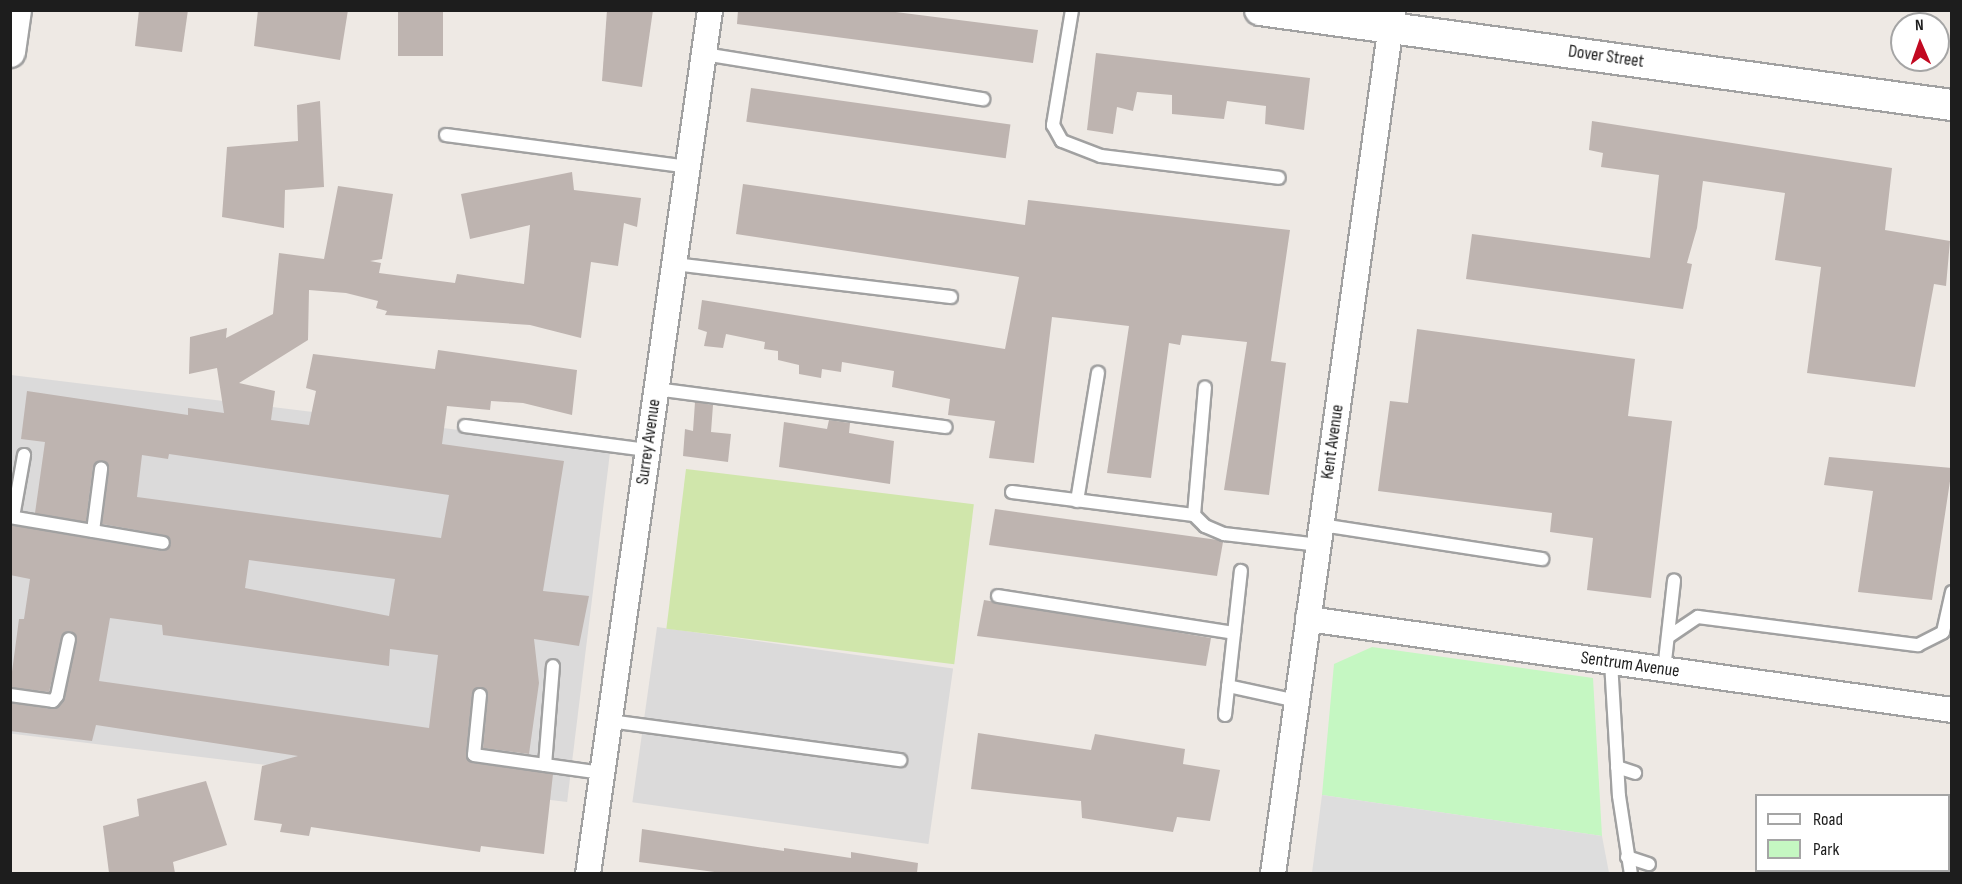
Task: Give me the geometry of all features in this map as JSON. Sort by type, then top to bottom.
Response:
[{"type":"street","points":[[10,52],[16,10]]},
{"type":"street","name":"Surrey Avenue","points":[[588,873],[710,10]]},
{"type":"street","name":"Dover Street","points":[[1260,10],[1392,19],[1952,105]]},
{"type":"street","name":"Kent Avenue","points":[[1273,873],[1392,19]]},
{"type":"street","name":"Sentrum Avenue","points":[[1308,619],[1952,710]]},
{"type":"lane","points":[[1072,10],[1053,125],[1062,141],[1101,156],[1279,178]]},
{"type":"lane","points":[[704,54],[983,99]]},
{"type":"lane","points":[[446,135],[688,168]]},
{"type":"lane","points":[[674,264],[951,297]]},
{"type":"lane","points":[[1077,501],[1098,373]]},
{"type":"lane","points":[[1194,516],[1205,387]]},
{"type":"lane","points":[[656,389],[946,427]]},
{"type":"lane","points":[[465,426],[648,450]]},
{"type":"lane","points":[[24,455],[12,517],[162,543]]},
{"type":"lane","points":[[93,531],[101,469]]},
{"type":"lane","points":[[1012,492],[1194,516],[1224,534],[1320,535],[1542,560]]},
{"type":"lane","points":[[1225,715],[1241,571]]},
{"type":"lane","points":[[1664,670],[1674,581]]},
{"type":"lane","points":[[1668,637],[1698,617],[1918,645],[1943,632],[1952,592]]},
{"type":"lane","points":[[998,596],[1234,633]]},
{"type":"lane","points":[[10,695],[53,701],[57,696],[69,639]]},
{"type":"lane","points":[[1611,662],[1617,767],[1627,857],[1631,873]]},
{"type":"lane","points":[[545,765],[553,666]]},
{"type":"lane","points":[[1228,686],[1297,701]]},
{"type":"lane","points":[[480,695],[474,755],[602,773]]},
{"type":"lane","points":[[610,721],[900,760]]},
{"type":"lane","points":[[1617,767],[1635,773]]},
{"type":"lane","points":[[1627,857],[1649,864]]},
{"type":"shaded area","points":[[11,375],[610,449],[567,802],[10,734]]},
{"type":"shaded area","points":[[657,627],[953,669],[928,844],[632,802]]},
{"type":"shaded area","points":[[1322,795],[1602,836],[1609,873],[1312,873]]},
{"type":"green space","points":[[686,469],[974,504],[954,664],[666,629]]},
{"type":"green space","points":[[1372,647],[1593,678],[1602,836],[1322,795],[1334,664]]},
{"type":"building","points":[[139,10],[188,10],[182,52],[135,46]]},
{"type":"building","points":[[258,10],[348,10],[340,60],[254,46]]},
{"type":"building","points":[[398,10],[443,10],[443,56],[398,56]]},
{"type":"building","points":[[607,10],[653,10],[642,87],[602,81]]},
{"type":"building","points":[[738,10],[880,10],[1038,30],[1033,63],[737,24]]},
{"type":"building","points":[[1096,53],[1310,78],[1304,130],[1265,124],[1266,106],[1227,101],[1224,119],[1172,114],[1172,95],[1137,92],[1133,111],[1117,107],[1113,134],[1087,130]]},
{"type":"building","points":[[751,88],[1010,124],[1006,158],[746,122]]},
{"type":"building","points":[[320,101],[324,187],[285,190],[284,228],[222,217],[227,147],[298,141],[297,105]]},
{"type":"building","points":[[1592,121],[1892,168],[1885,230],[1950,241],[1946,286],[1934,284],[1915,387],[1807,373],[1821,267],[1775,260],[1785,193],[1703,181],[1697,228],[1687,263],[1692,264],[1683,309],[1466,279],[1472,234],[1650,258],[1659,175],[1601,167],[1603,153],[1589,150]]},
{"type":"building","points":[[572,172],[574,190],[641,198],[637,227],[624,223],[618,266],[591,262],[581,338],[530,325],[385,315],[387,311],[376,308],[378,301],[346,293],[309,290],[308,340],[239,383],[275,391],[271,420],[309,425],[316,391],[306,388],[313,354],[435,369],[438,350],[577,370],[572,415],[523,403],[491,401],[490,410],[447,406],[442,444],[564,461],[543,591],[589,596],[579,646],[534,639],[539,683],[529,754],[483,748],[488,695],[480,687],[472,694],[466,754],[473,763],[553,774],[544,854],[481,846],[480,852],[311,827],[309,836],[280,832],[282,824],[254,820],[262,766],[298,756],[96,725],[92,741],[10,731],[10,703],[52,709],[63,701],[77,640],[71,631],[63,634],[49,692],[10,687],[19,619],[24,619],[30,579],[10,575],[10,525],[162,551],[171,544],[164,535],[102,524],[109,470],[103,461],[93,467],[86,522],[35,513],[45,442],[21,439],[27,391],[188,415],[188,408],[224,413],[217,368],[189,374],[190,337],[227,328],[226,338],[273,314],[279,253],[324,259],[338,186],[393,194],[382,259],[370,261],[381,263],[379,273],[455,283],[457,274],[524,284],[530,225],[470,239],[461,194]],"holes":[[[169,454],[449,495],[441,538],[137,497],[142,455],[168,459]],[[249,560],[395,579],[389,616],[245,588]],[[110,618],[162,625],[163,635],[389,666],[390,649],[438,655],[429,728],[99,681]]]},
{"type":"building","points":[[743,184],[1025,225],[1028,200],[1290,230],[1271,361],[1286,363],[1269,495],[1224,490],[1247,342],[1182,335],[1180,345],[1169,343],[1151,478],[1107,473],[1129,326],[1052,317],[1034,463],[989,458],[995,421],[948,415],[950,399],[892,387],[894,371],[842,362],[841,372],[822,369],[821,378],[799,374],[799,365],[778,360],[778,351],[764,349],[765,342],[726,334],[723,348],[704,346],[707,332],[698,329],[702,300],[1005,349],[1019,277],[736,234]]},
{"type":"building","points":[[1417,329],[1635,359],[1628,416],[1672,421],[1651,598],[1587,590],[1593,538],[1550,532],[1552,513],[1378,491],[1390,401],[1408,403]]},
{"type":"building","points":[[695,402],[713,405],[711,432],[731,434],[728,462],[683,456],[685,429],[693,431]]},
{"type":"building","points":[[829,420],[850,423],[849,433],[894,441],[890,484],[779,467],[784,422],[827,429]]},
{"type":"building","points":[[1829,457],[1952,468],[1932,600],[1858,592],[1873,491],[1824,485]]},
{"type":"building","points":[[995,509],[1218,540],[1223,542],[1217,576],[989,545]]},
{"type":"building","points":[[984,600],[1211,638],[1206,666],[977,636]]},
{"type":"building","points":[[978,733],[1091,750],[1095,734],[1185,749],[1183,764],[1220,770],[1210,821],[1177,817],[1173,832],[1082,818],[1081,801],[971,789]]},
{"type":"building","points":[[206,781],[227,845],[173,862],[175,873],[109,873],[103,826],[139,816],[137,799]]},
{"type":"building","points":[[642,829],[784,851],[784,848],[851,858],[851,852],[918,863],[917,873],[722,873],[639,862]]}]
